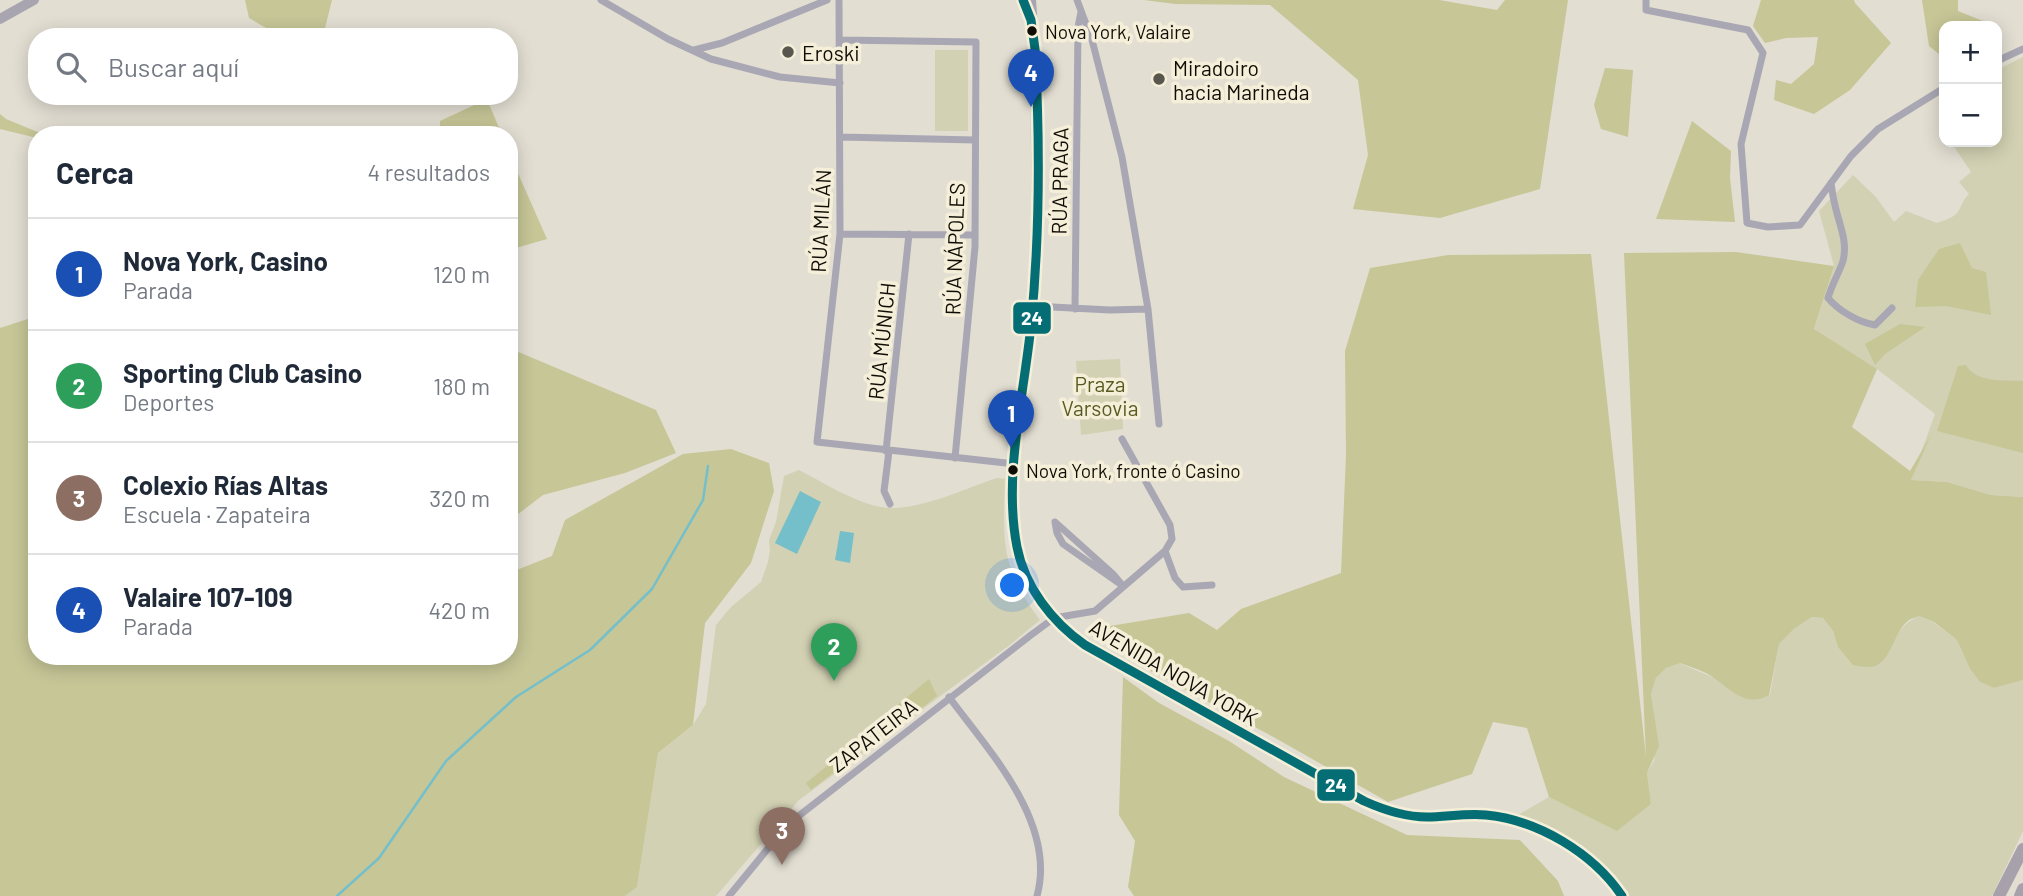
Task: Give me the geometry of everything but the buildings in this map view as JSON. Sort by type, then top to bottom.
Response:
[{"type":"highway","points":[[2000,896],[2023,849]]},
{"type":"highway","points":[[2009,896],[2023,858]]},
{"type":"highway","points":[[2020,896],[2023,889]]},
{"type":"street","points":[[0,19],[34,0]]},
{"type":"street","points":[[601,0],[668,39],[711,59],[780,77],[840,83]]},
{"type":"street","points":[[693,50],[722,43],[827,0]]},
{"type":"street","name":"RÚA MILÁN","points":[[839,0],[840,234],[817,442],[888,451]]},
{"type":"street","name":"AVENIDA NOVA YORK","points":[[1023,0],[1034,34]]},
{"type":"street","name":"AVENIDA NOVA YORK","points":[[1031,0],[1038,168],[1037,244],[1013,499],[1017,549],[1024,572],[1054,618],[1066,631],[1106,656],[1364,801],[1407,816],[1489,815],[1522,824],[1576,849],[1607,875],[1622,896]]},
{"type":"street","points":[[1077,0],[1092,40],[1122,157],[1148,309],[1159,424]]},
{"type":"street","points":[[1646,0],[1646,10],[1748,30],[1763,53],[1741,144],[1747,223],[1768,227],[1800,226],[1851,156],[1878,129],[1939,91]]},
{"type":"street","name":"RÚA PRAGA","points":[[1075,309],[1078,27],[1081,12]]},
{"type":"street","name":"RÚA NÁPOLES","points":[[840,40],[976,41],[975,235],[955,458]]},
{"type":"street","points":[[722,43],[716,52],[718,57],[730,64]]},
{"type":"street","points":[[2002,59],[2023,49]]},
{"type":"street","points":[[840,137],[975,140]]},
{"type":"street","points":[[1831,183],[1845,247],[1842,264],[1828,298],[1836,307],[1875,325],[1892,308]]},
{"type":"street","points":[[840,234],[975,235]]},
{"type":"street","name":"RÚA MÚNICH","points":[[890,504],[884,491],[909,234]]},
{"type":"street","points":[[1033,306],[1148,309]]},
{"type":"street","points":[[1054,618],[1095,611],[1165,551],[1172,539],[1170,525],[1122,439]]},
{"type":"street","points":[[888,451],[1015,464]]},
{"type":"street","points":[[1055,522],[1113,574],[1124,586],[1063,544],[1055,522]]},
{"type":"street","points":[[1165,551],[1175,578],[1183,587],[1212,585]]},
{"type":"street","name":"ZAPATEIRA","points":[[729,896],[796,818],[1054,618]]},
{"type":"street","points":[[949,697],[1012,782],[1027,811],[1039,844],[1040,885],[1037,896]]},
{"type":"green space","points":[[245,0],[332,0],[325,28],[266,28],[249,18]]},
{"type":"green space","points":[[1144,0],[1439,0],[1497,10],[1505,0],[1568,0],[1540,189],[1440,218],[1353,209],[1368,155],[1358,80],[1270,5],[1175,4]]},
{"type":"green space","points":[[1761,0],[1854,0],[1891,43],[1850,90],[1814,114],[1774,100],[1776,80],[1791,84],[1814,64],[1818,37],[1786,38],[1765,43],[1753,26]]},
{"type":"green space","points":[[1922,0],[1958,0],[1958,11],[1983,21],[1939,21],[1939,54],[1929,46]]},
{"type":"green space","points":[[935,50],[968,50],[968,131],[935,131]]},
{"type":"green space","points":[[2023,57],[2023,497],[1991,495],[1947,482],[1911,480],[1935,414],[1877,369],[1814,330],[1834,266],[1819,211],[1853,175],[1876,197],[1894,222],[1906,211],[1937,223],[1955,215],[1969,194],[1959,182],[1971,172],[1954,147],[2002,147],[2002,68]]},
{"type":"green space","points":[[1605,68],[1633,70],[1628,137],[1601,129],[1594,105]]},
{"type":"green space","points":[[474,105],[490,105],[498,126],[440,126],[440,121]]},
{"type":"green space","points":[[0,114],[28,128],[28,136],[0,129]]},
{"type":"green space","points":[[1692,121],[1731,151],[1730,178],[1735,222],[1656,219]]},
{"type":"green space","points":[[518,173],[547,239],[518,247]]},
{"type":"green space","points":[[1960,243],[1972,268],[1986,272],[1991,315],[1946,306],[1915,307],[1918,280],[1939,249]]},
{"type":"green space","points":[[1736,252],[1834,266],[1814,329],[1877,369],[1852,427],[1910,471],[1931,435],[1911,480],[1947,482],[1991,495],[2023,497],[2023,680],[1994,688],[1980,682],[1970,669],[1957,640],[1934,622],[1919,616],[1903,626],[1883,661],[1870,667],[1853,665],[1838,647],[1833,631],[1823,618],[1812,617],[1794,629],[1779,644],[1769,695],[1760,699],[1743,698],[1706,673],[1680,663],[1666,668],[1656,678],[1651,694],[1659,746],[1647,773],[1651,804],[1617,831],[1549,797],[1527,728],[1493,722],[1472,774],[1388,802],[1130,660],[1104,627],[1189,613],[1217,630],[1241,609],[1341,573],[1346,455],[1345,351],[1370,268],[1448,255],[1591,254],[1646,757],[1624,253]]},
{"type":"green space","points":[[28,319],[28,665],[518,665],[518,569],[552,556],[565,520],[683,454],[731,449],[769,463],[774,491],[751,563],[705,623],[693,725],[658,753],[637,887],[625,896],[0,896],[0,328]]},
{"type":"green space","points":[[1900,324],[1925,327],[1885,354],[1875,365],[1865,344]]},
{"type":"green space","points":[[518,352],[656,410],[676,453],[625,473],[543,495],[518,514]]},
{"type":"green space","name":"Praza Varsovia","points":[[1120,359],[1123,429],[1081,435],[1076,361]]},
{"type":"green space","points":[[1966,365],[1984,378],[2023,381],[2023,453],[1937,431],[1958,366]]},
{"type":"green space","points":[[799,470],[854,498],[887,508],[919,505],[997,478],[1005,479],[1004,520],[1007,553],[1017,584],[1040,620],[799,800],[716,896],[625,896],[637,887],[658,753],[693,725],[706,704],[716,625],[731,607],[761,582],[768,562],[769,540],[776,522],[784,476]]},
{"type":"green space","points":[[1919,616],[1933,622],[1957,640],[1970,669],[1980,682],[1994,688],[2023,680],[2023,831],[1992,896],[1629,896],[1615,875],[1583,846],[1518,815],[1549,797],[1617,830],[1651,804],[1647,773],[1654,761],[1657,736],[1651,694],[1656,678],[1666,668],[1679,663],[1712,677],[1770,695],[1779,644],[1794,629],[1812,617],[1823,618],[1833,631],[1838,647],[1889,652],[1900,631],[1908,622]]},
{"type":"green space","points":[[1123,677],[1159,703],[1229,741],[1284,777],[1407,835],[1520,840],[1558,881],[1564,896],[1134,896],[1128,887],[1135,841],[1119,815]]},
{"type":"green space","points":[[929,679],[937,696],[901,724],[893,717],[899,704]]},
{"type":"green space","points":[[870,731],[873,742],[811,790],[806,783]]},
{"type":"water","points":[[800,491],[821,502],[797,554],[775,543]]},
{"type":"water","points":[[840,531],[854,533],[850,563],[835,560]]},
{"type":"waterway","points":[[337,896],[379,858],[446,761],[516,697],[590,650],[652,589],[703,500],[708,466]]},
{"type":"transit line","name":"24","points":[[1023,0],[1031,20],[1035,49],[1038,222],[1031,325],[1016,436],[1012,492],[1017,547],[1033,590],[1062,626],[1085,645],[1364,801],[1410,816],[1486,815],[1525,824],[1563,841],[1580,853],[1610,880],[1622,896]]},
{"type":"place","name":"Nova York, Valaire","points":[[1032,31]]},
{"type":"place","name":"Eroski","points":[[788,52]]},
{"type":"place","name":"Miradoiro hacia Marineda","points":[[1159,79]]},
{"type":"place","name":"Valaire 107-109","points":[[1031,107]]},
{"type":"place","name":"Nova York, Casino","points":[[1011,448]]},
{"type":"place","name":"Nova York, fronte ó Casino","points":[[1013,470]]},
{"type":"place","name":"Sporting Club Casino","points":[[834,681]]},
{"type":"place","name":"Colexio Rías Altas","points":[[782,865]]}]
